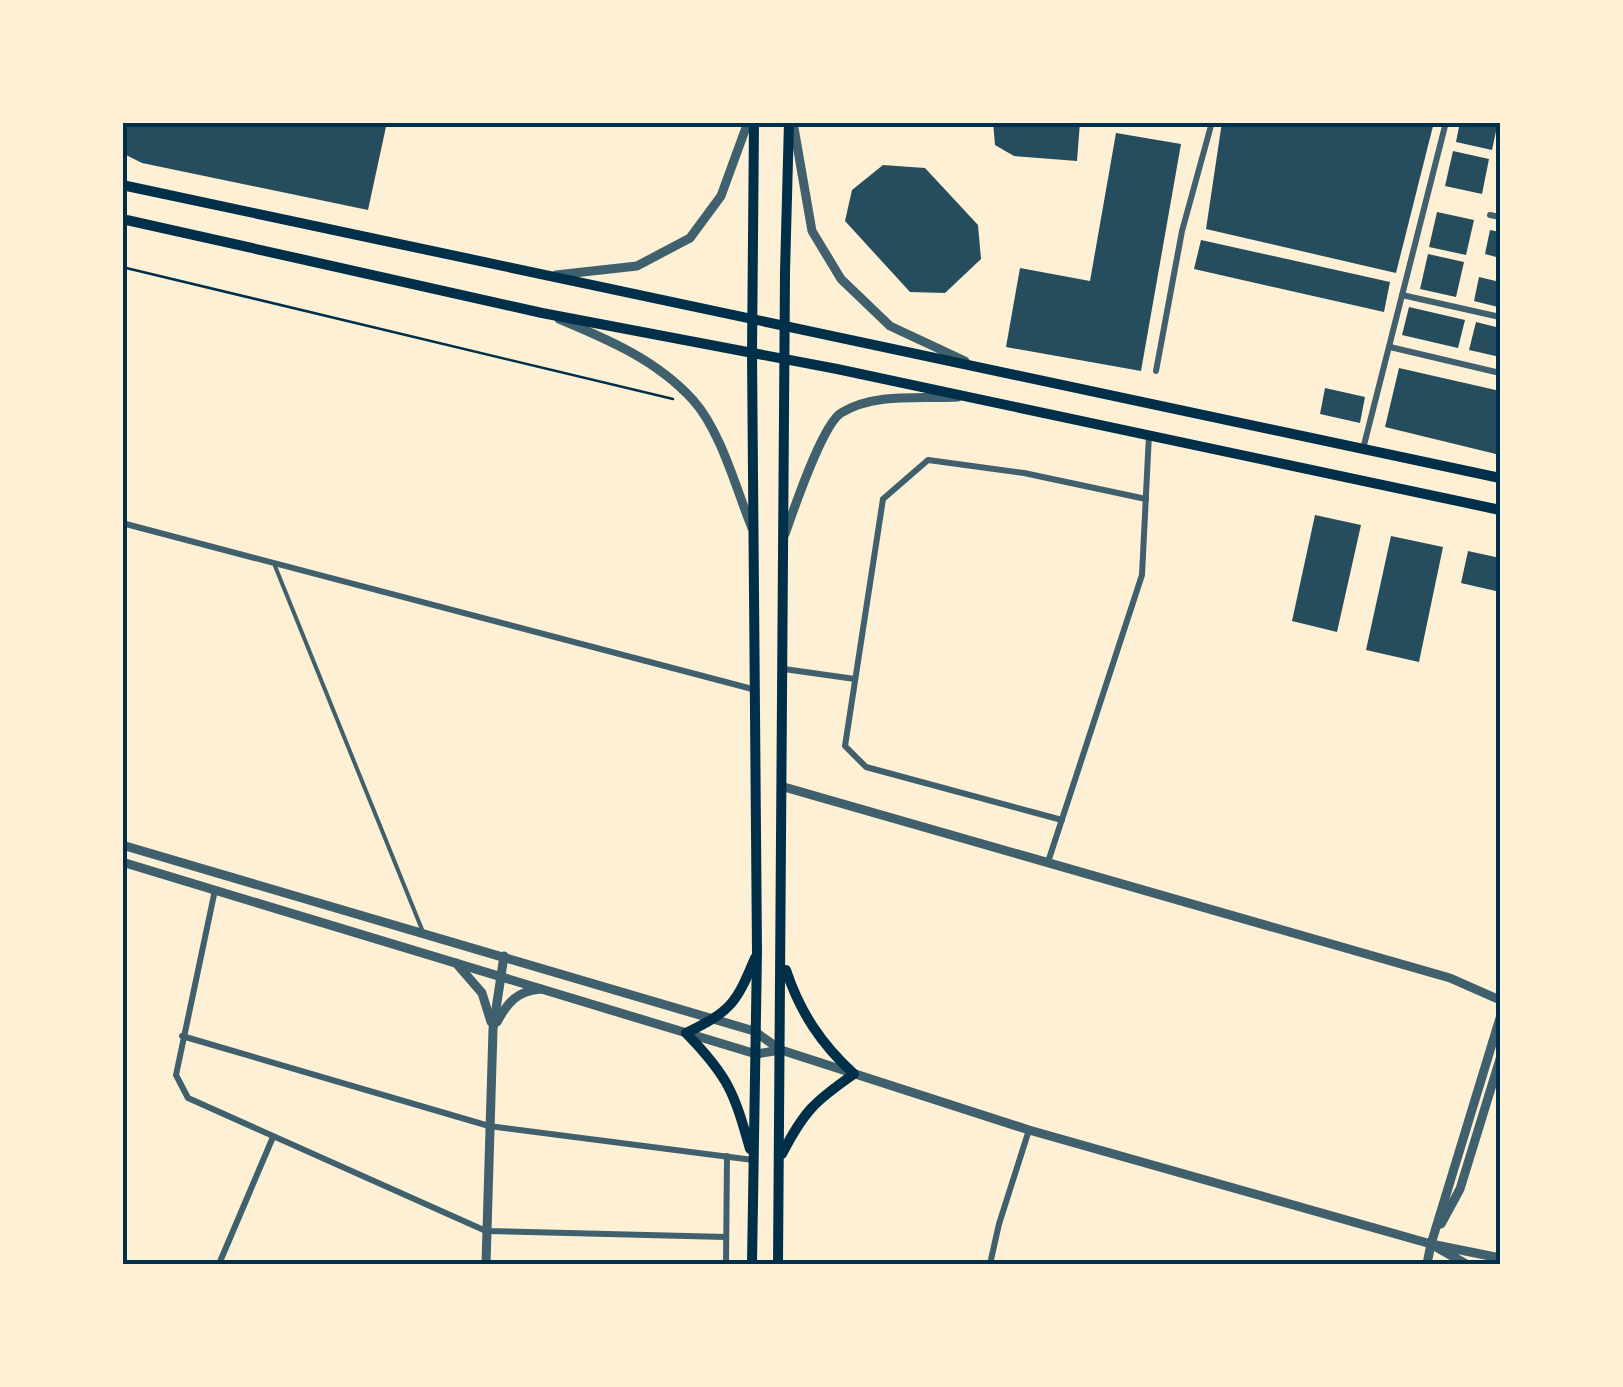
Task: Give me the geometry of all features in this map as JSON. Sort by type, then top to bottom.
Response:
[{"type":"main road","points":[[751,122],[757,690],[752,1264]]},
{"type":"main road","points":[[778,1264],[791,122]]},
{"type":"main road","points":[[122,185],[1500,478]]},
{"type":"main road","points":[[122,219],[542,313],[972,397],[1500,510]]},
{"type":"main road","points":[[754,1160],[728,1082],[718,1065],[686,1032],[727,1011],[742,990],[757,952]]},
{"type":"main road","points":[[779,1159],[797,1124],[815,1101],[854,1074],[826,1049],[795,999],[782,958]]},
{"type":"street","points":[[544,276],[637,266],[690,238],[721,196],[751,122]]},
{"type":"street","points":[[791,122],[812,231],[842,280],[890,326],[977,367]]},
{"type":"street","points":[[1156,371],[1182,231],[1212,122]]},
{"type":"street","points":[[1363,449],[1446,122]]},
{"type":"street","points":[[1490,214],[1500,217]]},
{"type":"street","points":[[1402,295],[1500,317]]},
{"type":"street","points":[[542,313],[644,359],[694,401],[719,445],[754,534]]},
{"type":"street","points":[[1389,347],[1500,373]]},
{"type":"street","points":[[784,536],[812,462],[838,414],[872,400],[972,397]]},
{"type":"street","points":[[1048,862],[1142,575],[1149,434]]},
{"type":"street","points":[[1062,820],[866,767],[845,746],[883,499],[928,460],[1024,473],[1146,498]]},
{"type":"street","points":[[122,523],[757,690]]},
{"type":"street","points":[[784,669],[855,679]]},
{"type":"street","points":[[784,787],[1450,978],[1500,1000]]},
{"type":"street","points":[[122,845],[754,1031],[781,1050],[1029,1130],[1431,1244],[1500,1258]]},
{"type":"street","points":[[122,862],[756,1054],[781,1050]]},
{"type":"street","points":[[215,890],[176,1075],[188,1098],[486,1231],[726,1237]]},
{"type":"street","points":[[486,1264],[493,1029],[504,956]]},
{"type":"street","points":[[451,959],[482,994],[493,1029]]},
{"type":"street","points":[[493,1029],[508,1003],[524,991],[547,988]]},
{"type":"street","points":[[1427,1264],[1500,1018]]},
{"type":"street","points":[[182,1036],[490,1126],[754,1160]]},
{"type":"street","points":[[1431,1244],[1460,1189],[1500,1058]]},
{"type":"street","points":[[990,1264],[1029,1130]]},
{"type":"street","points":[[219,1264],[273,1137]]},
{"type":"street","points":[[726,1264],[727,1156]]},
{"type":"street","points":[[1431,1244],[1466,1264]]},
{"type":"lane","points":[[274,563],[423,932]]},
{"type":"path","points":[[122,267],[658,398],[694,401]]},
{"type":"building","points":[[122,122],[387,122],[368,210],[142,163],[122,153]]},
{"type":"building","points":[[993,122],[1080,122],[1077,161],[1014,156],[995,145]]},
{"type":"building","points":[[1222,122],[1434,122],[1396,273],[1206,229]]},
{"type":"building","points":[[1460,122],[1498,122],[1492,150],[1456,142]]},
{"type":"building","points":[[1116,133],[1181,144],[1141,371],[1006,347],[1020,268],[1090,281]]},
{"type":"building","points":[[1453,151],[1489,159],[1482,194],[1445,186]]},
{"type":"building","points":[[883,165],[925,168],[978,225],[981,259],[945,293],[910,292],[845,221],[852,190]]},
{"type":"building","points":[[1437,212],[1474,220],[1466,255],[1429,247]]},
{"type":"building","points":[[1490,230],[1500,232],[1500,258],[1485,254]]},
{"type":"building","points":[[1201,240],[1390,282],[1384,312],[1194,269]]},
{"type":"building","points":[[1428,254],[1464,262],[1456,297],[1420,289]]},
{"type":"building","points":[[1479,277],[1500,282],[1498,307],[1474,301]]},
{"type":"building","points":[[1409,307],[1465,320],[1458,348],[1402,335]]},
{"type":"building","points":[[1476,322],[1500,328],[1500,357],[1469,350]]},
{"type":"building","points":[[1399,368],[1500,391],[1500,455],[1385,427]]},
{"type":"building","points":[[1325,388],[1365,397],[1360,423],[1320,414]]},
{"type":"building","points":[[1315,515],[1361,525],[1337,632],[1292,621]]},
{"type":"building","points":[[1391,536],[1443,547],[1419,662],[1366,650]]},
{"type":"building","points":[[1468,551],[1500,558],[1500,592],[1461,583]]}]
